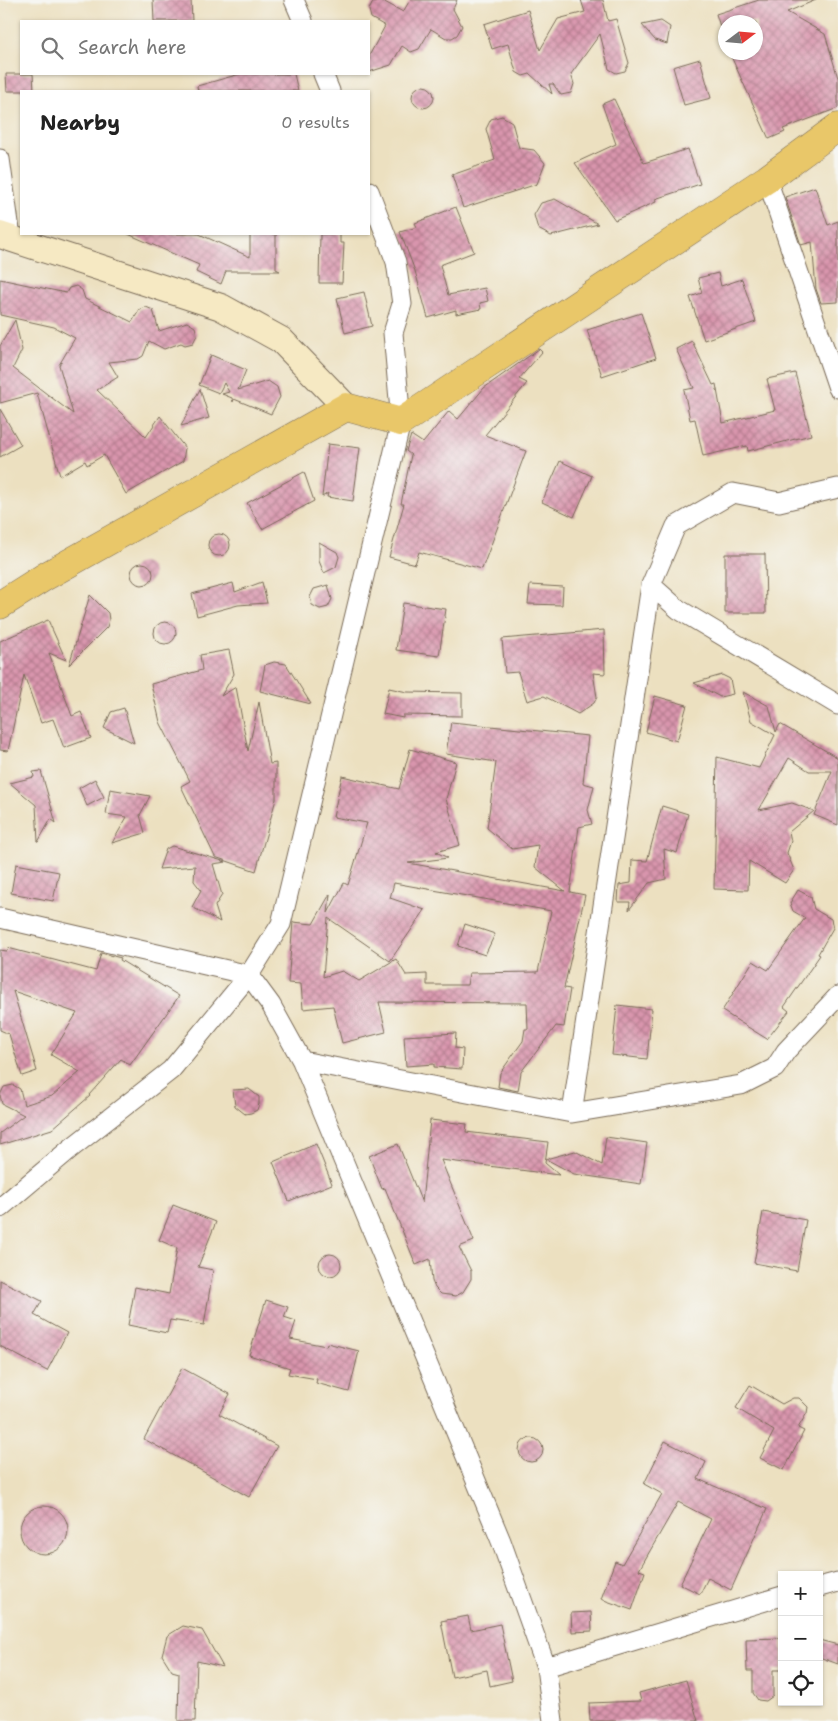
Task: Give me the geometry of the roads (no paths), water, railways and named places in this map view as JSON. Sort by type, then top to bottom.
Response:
[{"type":"main road","points":[[0,605],[46,576],[346,407],[401,422],[767,179],[838,127]]},
{"type":"street","points":[[294,0],[303,20]]},
{"type":"street","points":[[323,75],[330,90]]},
{"type":"street","points":[[0,159],[5,236],[221,307],[281,340],[346,407]]},
{"type":"street","points":[[767,179],[838,388]]},
{"type":"street","points":[[0,1208],[70,1149],[171,1070],[249,976],[280,924],[401,422],[393,333],[402,304],[396,262],[370,194]]},
{"type":"street","points":[[572,1113],[651,585],[676,526],[733,493],[779,502],[838,488]]},
{"type":"street","points":[[651,585],[678,609],[838,705]]},
{"type":"street","points":[[0,918],[249,976],[271,1005],[302,1061],[502,1541],[546,1667],[553,1721]]},
{"type":"street","points":[[302,1061],[572,1113],[740,1085],[775,1068],[786,1051],[838,996]]},
{"type":"street","points":[[823,1585],[838,1582]]},
{"type":"street","points":[[546,1667],[778,1597]]}]
